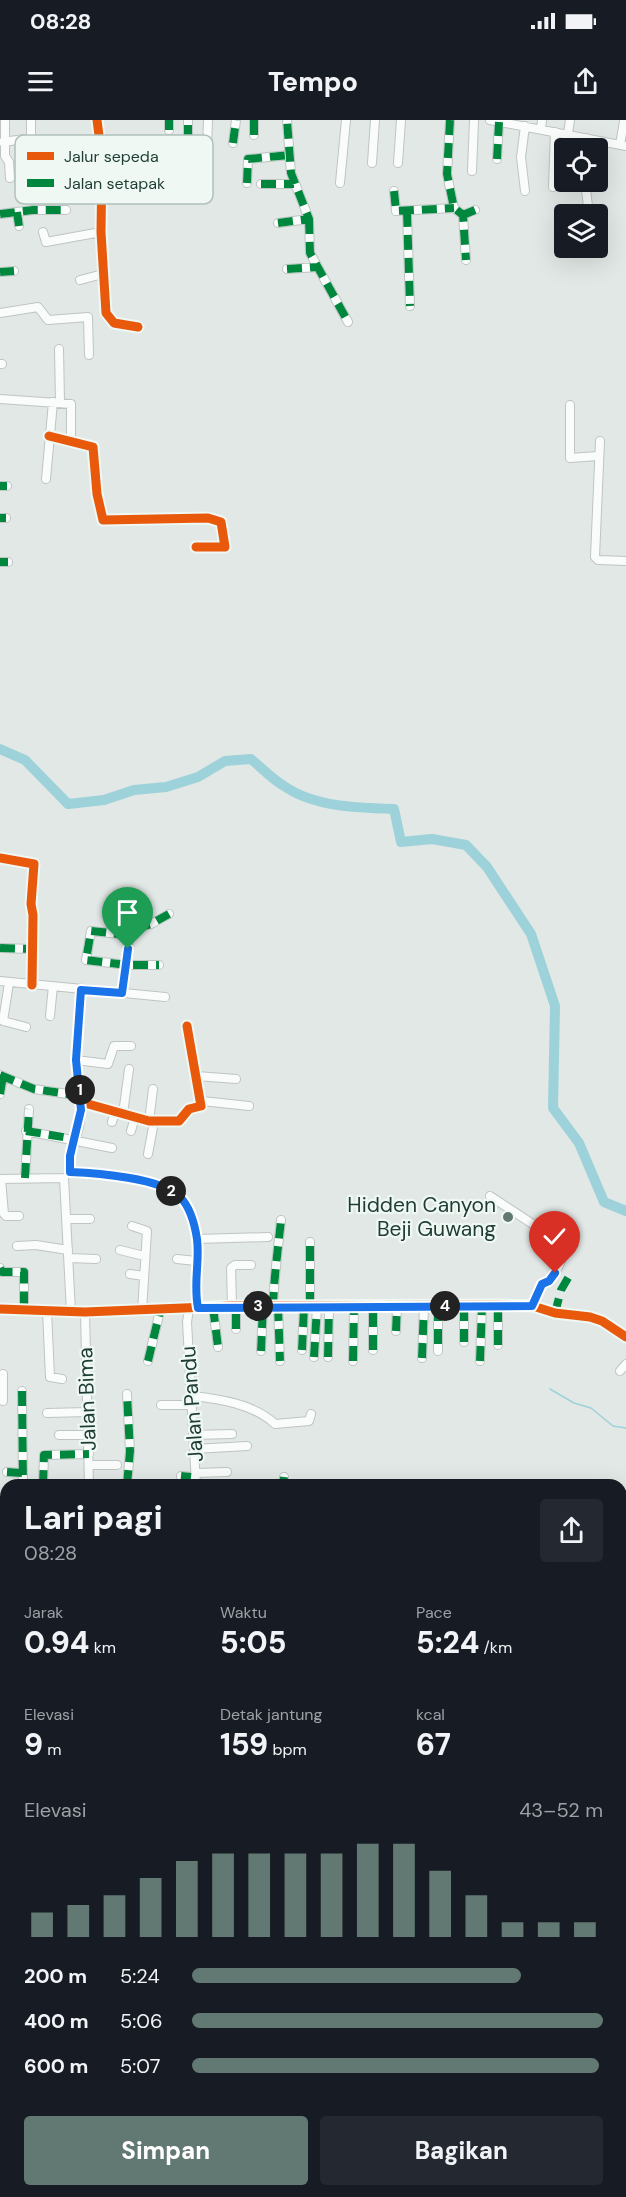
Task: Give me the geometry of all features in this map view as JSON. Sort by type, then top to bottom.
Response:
[{"type":"street","points":[[5,120],[2,142],[10,178]]},
{"type":"street","points":[[31,135],[32,120]]},
{"type":"street","points":[[97,120],[99,135]]},
{"type":"street","points":[[169,120],[169,130]]},
{"type":"street","points":[[207,135],[208,120]]},
{"type":"street","points":[[234,143],[236,120]]},
{"type":"street","points":[[254,120],[254,135]]},
{"type":"street","points":[[287,120],[289,155],[294,184],[309,219],[310,253],[348,322]]},
{"type":"street","points":[[340,183],[346,120]]},
{"type":"street","points":[[372,164],[375,120]]},
{"type":"street","points":[[398,163],[401,120]]},
{"type":"street","points":[[450,120],[447,174],[454,208],[463,215],[466,260]]},
{"type":"street","points":[[472,171],[474,120]]},
{"type":"street","points":[[568,134],[570,120]]},
{"type":"street","points":[[497,159],[495,121],[525,126],[542,125],[555,132],[586,138]]},
{"type":"street","points":[[608,142],[623,145],[624,121]]},
{"type":"street","points":[[525,126],[521,157],[525,191]]},
{"type":"street","points":[[553,187],[555,132]]},
{"type":"street","points":[[248,183],[247,159],[289,155]]},
{"type":"street","points":[[261,184],[294,184]]},
{"type":"street","points":[[394,191],[395,210],[407,212],[454,208]]},
{"type":"street","points":[[102,204],[101,232],[104,248],[106,313],[110,319],[124,326],[138,327]]},
{"type":"street","points":[[0,214],[66,210]]},
{"type":"street","points":[[463,215],[476,210]]},
{"type":"street","points":[[17,212],[19,226]]},
{"type":"street","points":[[407,212],[410,306]]},
{"type":"street","points":[[278,223],[309,219]]},
{"type":"street","points":[[43,232],[46,242],[101,232]]},
{"type":"street","points":[[287,269],[318,267]]},
{"type":"street","points":[[0,272],[14,271]]},
{"type":"street","points":[[80,280],[103,274]]},
{"type":"street","points":[[0,313],[38,307],[48,320],[88,317],[89,355]]},
{"type":"street","points":[[46,478],[49,436],[56,402],[59,349]]},
{"type":"street","points":[[0,399],[56,402],[73,406],[71,440]]},
{"type":"street","points":[[570,405],[570,458],[598,456]]},
{"type":"street","points":[[49,436],[93,447],[101,519],[208,518],[221,522],[225,547],[196,547]]},
{"type":"street","points":[[600,441],[595,557],[598,560],[626,561]]},
{"type":"street","points":[[0,858],[34,864],[30,904],[33,949],[32,985]]},
{"type":"street","points":[[122,993],[129,933],[126,929],[126,900]]},
{"type":"street","points":[[159,965],[127,965],[89,960],[86,957],[91,932],[129,933],[169,914]]},
{"type":"street","points":[[0,948],[33,949]]},
{"type":"street","points":[[26,1027],[3,1021],[4,982],[165,997]]},
{"type":"street","points":[[50,1016],[53,986]]},
{"type":"street","points":[[71,1312],[66,1219],[67,1175],[81,1099],[76,1060],[81,990]]},
{"type":"street","points":[[0,1094],[1,1075],[34,1089],[81,1099],[119,1113],[151,1121],[181,1121],[189,1109],[201,1106],[202,1101],[187,1026]]},
{"type":"street","points":[[76,1060],[108,1064],[114,1046],[131,1046]]},
{"type":"street","points":[[112,1122],[119,1113],[129,1069]]},
{"type":"street","points":[[198,1076],[236,1079]]},
{"type":"street","points":[[148,1154],[153,1089]]},
{"type":"street","points":[[202,1101],[249,1106]]},
{"type":"street","points":[[25,1178],[29,1110]]},
{"type":"street","points":[[131,1131],[135,1117]]},
{"type":"street","points":[[26,1131],[112,1148]]},
{"type":"street","points":[[19,1216],[5,1215],[0,1179],[67,1175],[111,1176],[170,1190],[181,1197],[188,1208],[197,1239],[194,1284],[189,1309]]},
{"type":"street","points":[[490,1196],[566,1246],[555,1273],[549,1281],[542,1284],[532,1306]]},
{"type":"street","points":[[66,1219],[90,1219]]},
{"type":"street","points":[[280,1361],[274,1270],[278,1261],[281,1220]]},
{"type":"street","points":[[132,1226],[146,1230],[142,1311]]},
{"type":"street","points":[[197,1239],[268,1237]]},
{"type":"street","points":[[310,1242],[310,1307],[314,1357]]},
{"type":"street","points":[[16,1246],[36,1245],[96,1259]]},
{"type":"street","points":[[120,1250],[144,1256]]},
{"type":"street","points":[[177,1259],[196,1261]]},
{"type":"street","points":[[236,1329],[231,1268],[235,1265],[250,1265]]},
{"type":"street","points":[[0,1268],[2,1272],[23,1271],[24,1310]]},
{"type":"street","points":[[130,1274],[144,1276]]},
{"type":"street","points":[[480,1361],[482,1305]]},
{"type":"street","points":[[498,1305],[498,1345]]},
{"type":"street","points":[[0,1310],[85,1312],[160,1311],[234,1306],[532,1306],[555,1313],[590,1317],[602,1321],[626,1337]]},
{"type":"street","points":[[261,1351],[263,1306]]},
{"type":"street","points":[[353,1361],[354,1306]]},
{"type":"street","points":[[373,1350],[374,1306]]},
{"type":"street","points":[[396,1331],[397,1306]]},
{"type":"street","points":[[422,1358],[424,1306]]},
{"type":"street","points":[[438,1306],[438,1351]]},
{"type":"street","points":[[464,1306],[464,1342]]},
{"type":"street","points":[[213,1307],[218,1347]]},
{"type":"street","points":[[302,1350],[310,1307]]},
{"type":"street","points":[[328,1357],[329,1307]]},
{"type":"street","name":"Jalan Pandu","points":[[189,1309],[187,1322],[195,1478]]},
{"type":"street","points":[[47,1311],[50,1377],[62,1379]]},
{"type":"street","points":[[148,1361],[160,1311]]},
{"type":"street","name":"Jalan Bima","points":[[85,1312],[89,1479]]},
{"type":"street","points":[[620,1371],[626,1364]]},
{"type":"street","points":[[3,1374],[3,1401]]},
{"type":"street","points":[[22,1391],[23,1479]]},
{"type":"street","points":[[128,1394],[130,1451],[128,1479]]},
{"type":"street","points":[[162,1405],[192,1400],[222,1399],[268,1416],[275,1424],[309,1421],[310,1414]]},
{"type":"street","points":[[47,1413],[88,1412]]},
{"type":"street","points":[[193,1435],[232,1434]]},
{"type":"street","points":[[59,1435],[88,1435]]},
{"type":"street","points":[[194,1449],[247,1446]]},
{"type":"street","points":[[43,1479],[43,1456],[89,1454]]},
{"type":"street","points":[[89,1465],[117,1466]]},
{"type":"street","points":[[7,1472],[23,1473]]},
{"type":"street","points":[[181,1476],[195,1478],[227,1472]]},
{"type":"waterway","points":[[0,749],[25,760],[68,804],[104,800],[134,790],[166,787],[198,777],[225,761],[251,759],[271,777],[296,793],[309,798],[337,805],[394,809],[401,842],[432,839],[466,845],[487,867],[531,934],[555,1006],[553,1108],[579,1143],[604,1202],[626,1211]]},
{"type":"waterway","points":[[550,1389],[574,1403],[591,1408],[613,1426],[626,1428]]},
{"type":"marked path","points":[[169,120],[169,130]]},
{"type":"marked path","points":[[188,120],[188,135]]},
{"type":"marked path","points":[[233,143],[236,120]]},
{"type":"marked path","points":[[254,120],[254,135]]},
{"type":"marked path","points":[[278,223],[309,219],[291,173],[287,120]]},
{"type":"marked path","points":[[450,120],[447,174],[454,208],[463,215],[466,260]]},
{"type":"marked path","points":[[497,159],[499,122]]},
{"type":"marked path","points":[[247,183],[248,159],[289,155]]},
{"type":"marked path","points":[[261,184],[294,184]]},
{"type":"marked path","points":[[394,191],[396,211],[454,208]]},
{"type":"marked path","points":[[0,214],[33,210],[66,210]]},
{"type":"marked path","points":[[463,215],[475,210]]},
{"type":"marked path","points":[[17,212],[19,226]]},
{"type":"marked path","points":[[407,212],[410,306]]},
{"type":"marked path","points":[[309,219],[310,253],[348,322]]},
{"type":"marked path","points":[[287,269],[318,267]]},
{"type":"marked path","points":[[0,272],[14,271]]},
{"type":"marked path","points":[[0,486],[7,486]]},
{"type":"marked path","points":[[0,518],[6,518]]},
{"type":"marked path","points":[[0,562],[8,562]]},
{"type":"marked path","points":[[126,900],[126,929],[129,931]]},
{"type":"marked path","points":[[122,993],[130,930],[151,924],[169,914]]},
{"type":"marked path","points":[[129,935],[91,931],[86,960],[127,965],[159,965]]},
{"type":"marked path","points":[[0,948],[33,949]]},
{"type":"marked path","points":[[0,1075],[34,1089],[81,1096]]},
{"type":"marked path","points":[[0,1094],[3,1076]]},
{"type":"marked path","points":[[25,1178],[29,1109]]},
{"type":"marked path","points":[[26,1131],[75,1139]]},
{"type":"marked path","points":[[273,1307],[281,1220]]},
{"type":"marked path","points":[[310,1242],[310,1307]]},
{"type":"marked path","points":[[0,1268],[2,1272],[24,1272],[24,1310]]},
{"type":"marked path","points":[[555,1313],[561,1290],[572,1271]]},
{"type":"marked path","points":[[480,1361],[482,1305]]},
{"type":"marked path","points":[[498,1305],[498,1345]]},
{"type":"marked path","points":[[236,1306],[236,1329]]},
{"type":"marked path","points":[[261,1351],[263,1306]]},
{"type":"marked path","points":[[278,1306],[280,1361]]},
{"type":"marked path","points":[[353,1361],[354,1306]]},
{"type":"marked path","points":[[373,1306],[373,1350]]},
{"type":"marked path","points":[[396,1331],[397,1306]]},
{"type":"marked path","points":[[422,1358],[424,1306]]},
{"type":"marked path","points":[[438,1306],[438,1351]]},
{"type":"marked path","points":[[464,1306],[464,1342]]},
{"type":"marked path","points":[[213,1307],[218,1347]]},
{"type":"marked path","points":[[302,1350],[304,1307]]},
{"type":"marked path","points":[[314,1357],[317,1307]]},
{"type":"marked path","points":[[328,1357],[329,1307]]},
{"type":"marked path","points":[[148,1361],[160,1311]]},
{"type":"marked path","points":[[22,1391],[23,1479]]},
{"type":"marked path","points":[[127,1394],[130,1451],[128,1479]]},
{"type":"marked path","points":[[43,1479],[44,1455],[89,1454]]},
{"type":"marked path","points":[[7,1472],[23,1473]]},
{"type":"marked path","points":[[181,1476],[191,1477]]},
{"type":"cycle path","points":[[97,120],[99,135]]},
{"type":"cycle path","points":[[101,204],[106,313],[114,323],[138,327]]},
{"type":"cycle path","points":[[49,436],[93,447],[97,494],[103,520],[208,518],[221,522],[225,547],[196,547]]},
{"type":"cycle path","points":[[0,858],[34,864],[31,904],[33,915],[32,985]]},
{"type":"cycle path","points":[[81,1102],[149,1121],[179,1121],[189,1109],[201,1106],[187,1026]]},
{"type":"cycle path","points":[[0,1309],[85,1312],[232,1306],[533,1306],[555,1313],[590,1317],[602,1321],[626,1337]]},
{"type":"place","name":"Hidden Canyon Beji Guwang","points":[[508,1217]]},
{"type":"route","points":[[128,949],[122,993],[81,990],[76,1060],[81,1110],[79,1127],[70,1156],[70,1172],[96,1174],[154,1185],[170,1190],[181,1197],[192,1217],[197,1239],[194,1284],[198,1308],[532,1306],[542,1284],[549,1281],[555,1273]]}]
